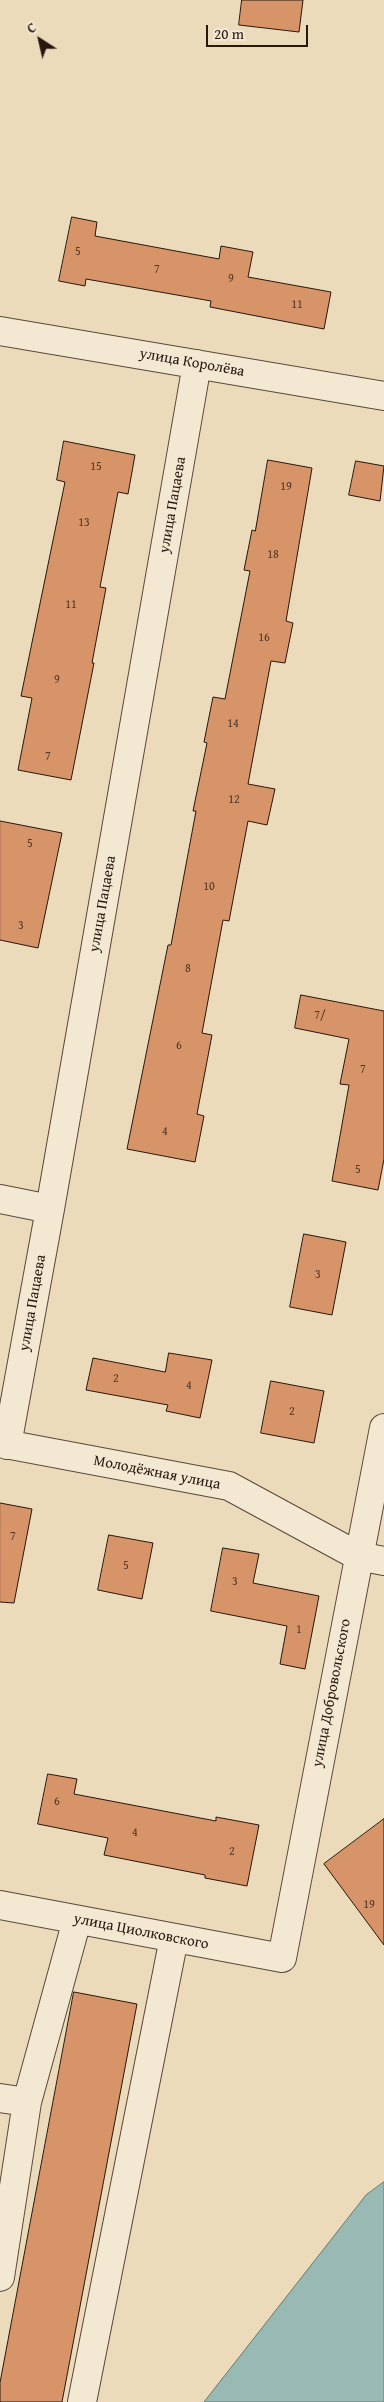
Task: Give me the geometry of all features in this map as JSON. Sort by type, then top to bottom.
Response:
[{"type":"street","name":"улица Королёва","points":[[0,331],[384,396]]},
{"type":"street","name":"улица Пацаева","points":[[3,1444],[50,1209],[197,364]]},
{"type":"street","points":[[0,1198],[50,1209]]},
{"type":"street","name":"улица Добровольского","points":[[282,1958],[371,1558],[384,1428]]},
{"type":"street","name":"Молодёжная улица","points":[[3,1444],[230,1486],[371,1558]]},
{"type":"street","name":"улица Циолковского","points":[[0,1905],[282,1958]]},
{"type":"street","points":[[0,2277],[27,2102],[77,1920]]},
{"type":"street","points":[[82,2402],[174,1938]]},
{"type":"street","points":[[0,2098],[27,2102]]},
{"type":"water","points":[[384,2182],[384,2402],[204,2402],[366,2195]]},
{"type":"building","points":[[242,0],[303,0],[299,32],[239,25]]},
{"type":"building","points":[[72,217],[97,222],[95,236],[219,259],[221,246],[253,252],[248,277],[331,292],[324,329],[210,307],[211,301],[86,279],[85,286],[59,281]]},
{"type":"building","points":[[64,441],[135,455],[128,494],[118,492],[100,587],[106,588],[92,663],[94,663],[71,780],[18,770],[32,698],[21,696],[65,482],[57,480]]},
{"type":"building","points":[[268,460],[312,468],[286,621],[293,623],[285,663],[271,661],[248,784],[275,789],[267,825],[248,821],[229,921],[223,920],[202,1033],[212,1035],[197,1114],[204,1116],[195,1162],[127,1149],[168,945],[171,945],[196,811],[193,811],[207,743],[204,742],[213,697],[225,699],[250,571],[244,570],[252,530],[255,531]]},
{"type":"building","points":[[356,461],[384,466],[380,501],[349,495]]},
{"type":"building","points":[[0,821],[62,833],[38,948],[0,940]]},
{"type":"building","points":[[301,995],[384,1011],[384,1159],[378,1190],[332,1181],[349,1085],[340,1084],[349,1039],[295,1028]]},
{"type":"building","points":[[304,1234],[346,1242],[332,1315],[290,1307]]},
{"type":"building","points":[[169,1353],[212,1360],[200,1418],[166,1411],[168,1405],[86,1390],[93,1358],[165,1372]]},
{"type":"building","points":[[271,1381],[324,1391],[314,1443],[261,1433]]},
{"type":"building","points":[[0,1503],[32,1509],[14,1603],[0,1602]]},
{"type":"building","points":[[109,1535],[153,1543],[142,1599],[98,1590]]},
{"type":"building","points":[[223,1548],[259,1554],[253,1583],[319,1596],[305,1669],[280,1664],[287,1626],[211,1611]]},
{"type":"building","points":[[48,1774],[77,1779],[74,1794],[216,1821],[216,1817],[259,1825],[247,1886],[205,1878],[205,1875],[104,1855],[108,1838],[38,1824]]},
{"type":"building","points":[[384,1819],[384,1945],[324,1864]]},
{"type":"building","points":[[74,1992],[137,2004],[62,2402],[0,2402],[0,2383]]}]
